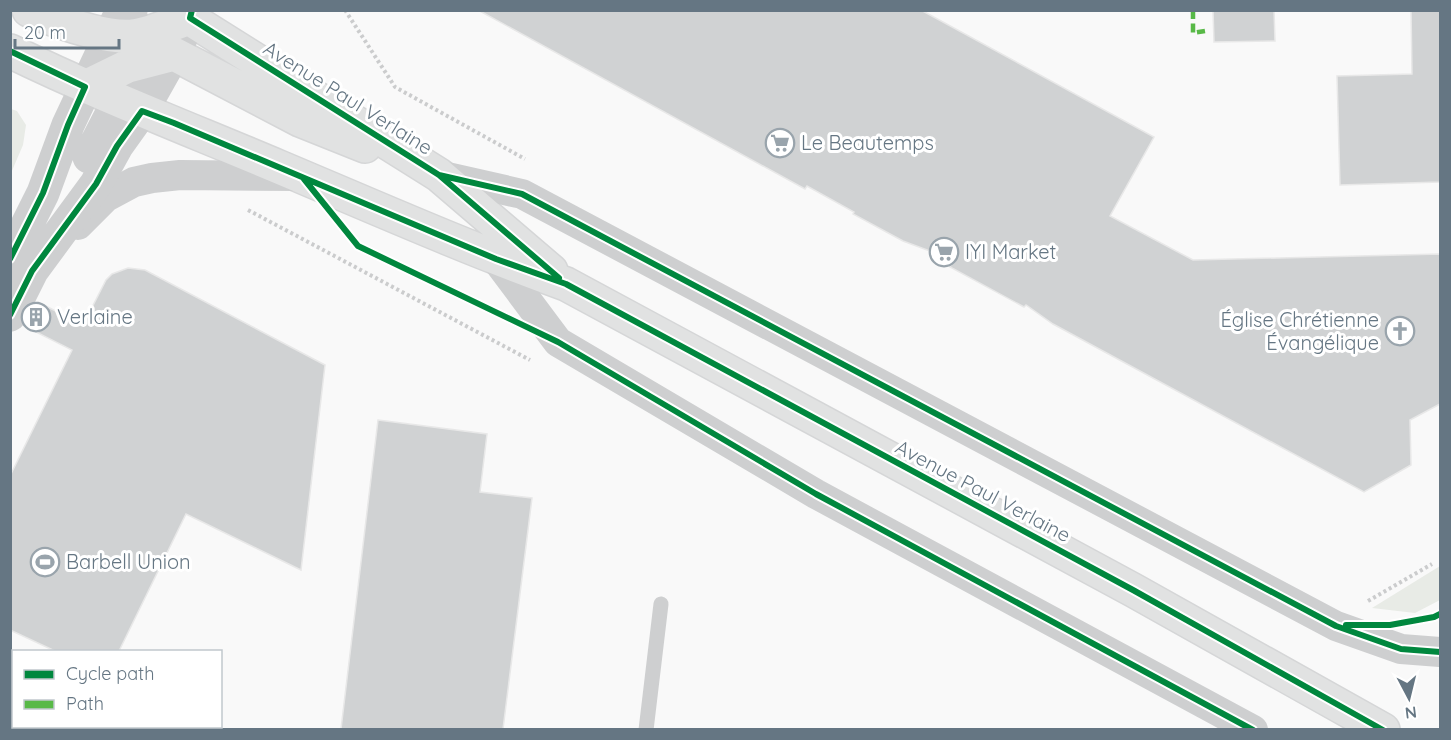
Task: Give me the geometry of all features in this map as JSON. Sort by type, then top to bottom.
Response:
[{"type":"main road","points":[[29,10],[67,25],[137,35],[300,120],[439,174]]},
{"type":"main road","points":[[85,87],[137,35],[186,13]]},
{"type":"main road","name":"Avenue Paul Verlaine","points":[[186,13],[439,174],[566,284]]},
{"type":"main road","name":"Avenue Paul Verlaine","points":[[10,51],[130,106],[496,259],[566,284],[1133,590],[1383,729]]},
{"type":"street","points":[[130,106],[137,35]]},
{"type":"street","points":[[21,265],[96,184],[117,146],[130,106],[137,35]]},
{"type":"street","points":[[10,315],[21,265],[42,193],[85,87]]},
{"type":"street","points":[[439,174],[522,194],[1336,626],[1401,649],[1440,652]]},
{"type":"street","points":[[21,265],[106,197],[134,182],[180,175],[302,176]]},
{"type":"street","points":[[496,259],[558,342],[816,494],[1253,729]]},
{"type":"lane","points":[[646,729],[662,604]]},
{"type":"shaded area","points":[[11,109],[17,111],[26,125],[23,145],[11,173]]},
{"type":"shaded area","points":[[1440,566],[1440,600],[1415,613],[1372,608]]},
{"type":"building","points":[[478,10],[921,10],[1154,137],[1110,216],[1193,260],[1440,254],[1440,404],[1410,420],[1411,465],[1364,492],[1053,324],[1026,305],[1024,307],[950,267],[954,260],[903,241],[807,186],[805,189]]},
{"type":"building","points":[[1213,10],[1274,10],[1275,41],[1214,42]]},
{"type":"building","points":[[1411,10],[1440,10],[1440,182],[1340,185],[1337,76],[1412,74]]},
{"type":"building","points":[[128,268],[145,270],[325,365],[301,570],[186,514],[119,650],[53,650],[10,630],[10,476],[72,350],[26,327],[38,302],[83,325],[106,280],[112,274]]},
{"type":"building","points":[[378,420],[487,434],[480,492],[532,498],[503,729],[341,729]]},
{"type":"marked path","points":[[1193,10],[1193,33],[1205,31]]},
{"type":"cycle path","points":[[192,10],[190,18],[439,175],[559,278]]},
{"type":"cycle path","points":[[10,51],[85,87],[68,125],[43,193],[10,259]]},
{"type":"cycle path","points":[[10,315],[32,271],[96,184],[117,146],[142,111],[496,259],[566,284],[1133,590],[1383,730]]},
{"type":"cycle path","points":[[439,175],[522,194],[1336,626],[1401,649],[1440,652]]},
{"type":"cycle path","points":[[304,179],[358,246],[558,342],[816,494],[1253,730]]},
{"type":"cycle path","points":[[1346,625],[1390,625],[1440,614]]},
{"type":"place","name":"Le Beautemps","points":[[780,143]]},
{"type":"place","name":"IYI Market","points":[[944,252]]},
{"type":"place","name":"Verlaine","points":[[36,317]]},
{"type":"place","name":"Église Chrétienne Évangélique","points":[[1400,331]]},
{"type":"place","name":"Barbell Union","points":[[45,562]]}]
